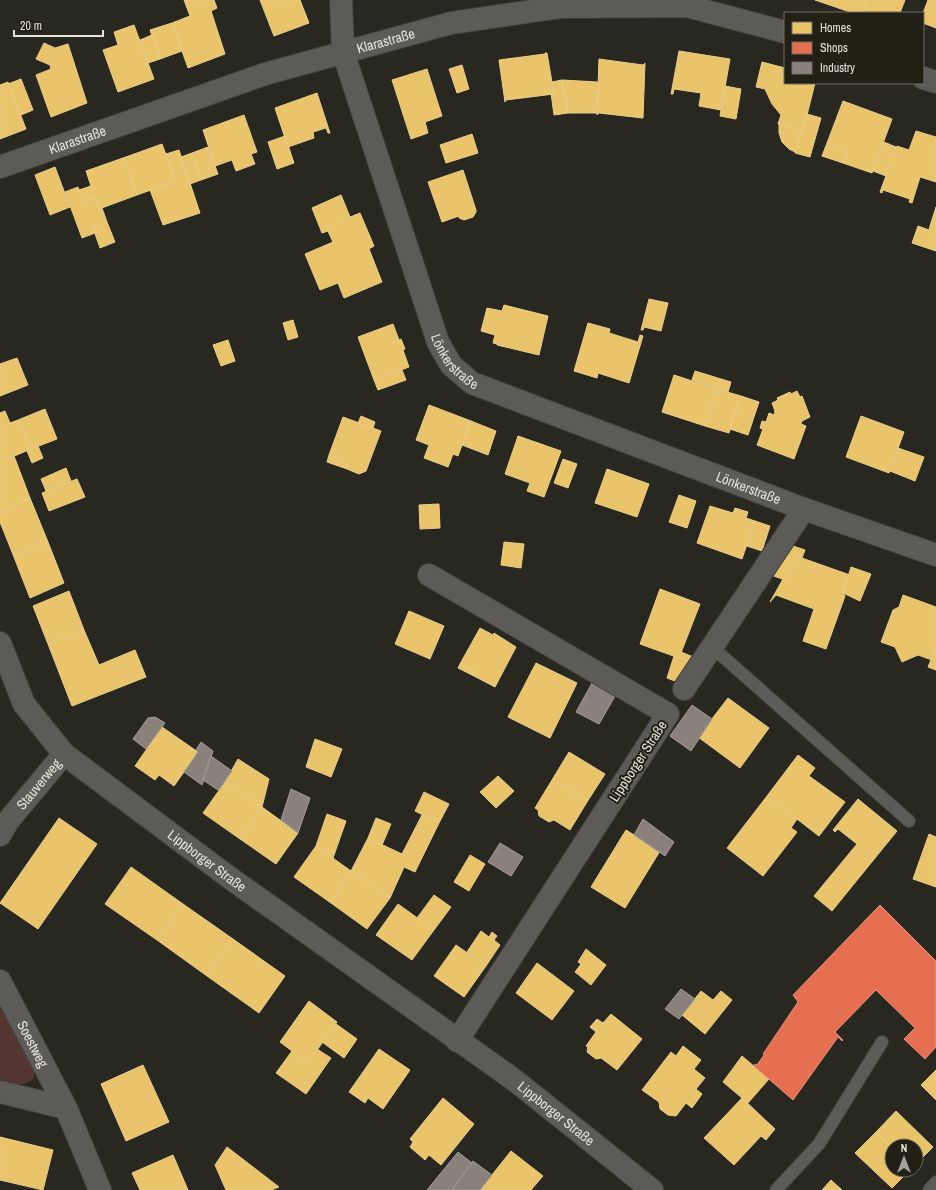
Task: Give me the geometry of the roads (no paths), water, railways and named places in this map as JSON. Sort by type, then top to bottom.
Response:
[{"type":"street","name":"Lönkerstraße","points":[[341,0],[343,52],[438,342],[451,365],[472,383],[804,508],[936,555]]},
{"type":"street","name":"Klarastraße","points":[[0,167],[265,74],[451,24],[560,7],[688,3],[784,32]]},
{"type":"street","points":[[924,78],[936,82]]},
{"type":"street","points":[[684,689],[804,508]]},
{"type":"street","name":"Lippborger Straße","points":[[429,575],[668,714],[457,1041]]},
{"type":"street","name":"Lippborger Straße","points":[[0,643],[24,704],[64,754],[236,882],[457,1041],[513,1079],[652,1190]]},
{"type":"street","name":"Stauverweg","points":[[0,835],[8,821],[64,754]]},
{"type":"street","name":"Soestweg","points":[[0,981],[66,1108],[100,1190]]},
{"type":"street","points":[[0,1092],[66,1108]]},
{"type":"lane","points":[[712,647],[909,821]]},
{"type":"lane","points":[[776,1190],[819,1144],[882,1042]]},
{"type":"lane","points":[[929,1190],[936,1182]]}]
